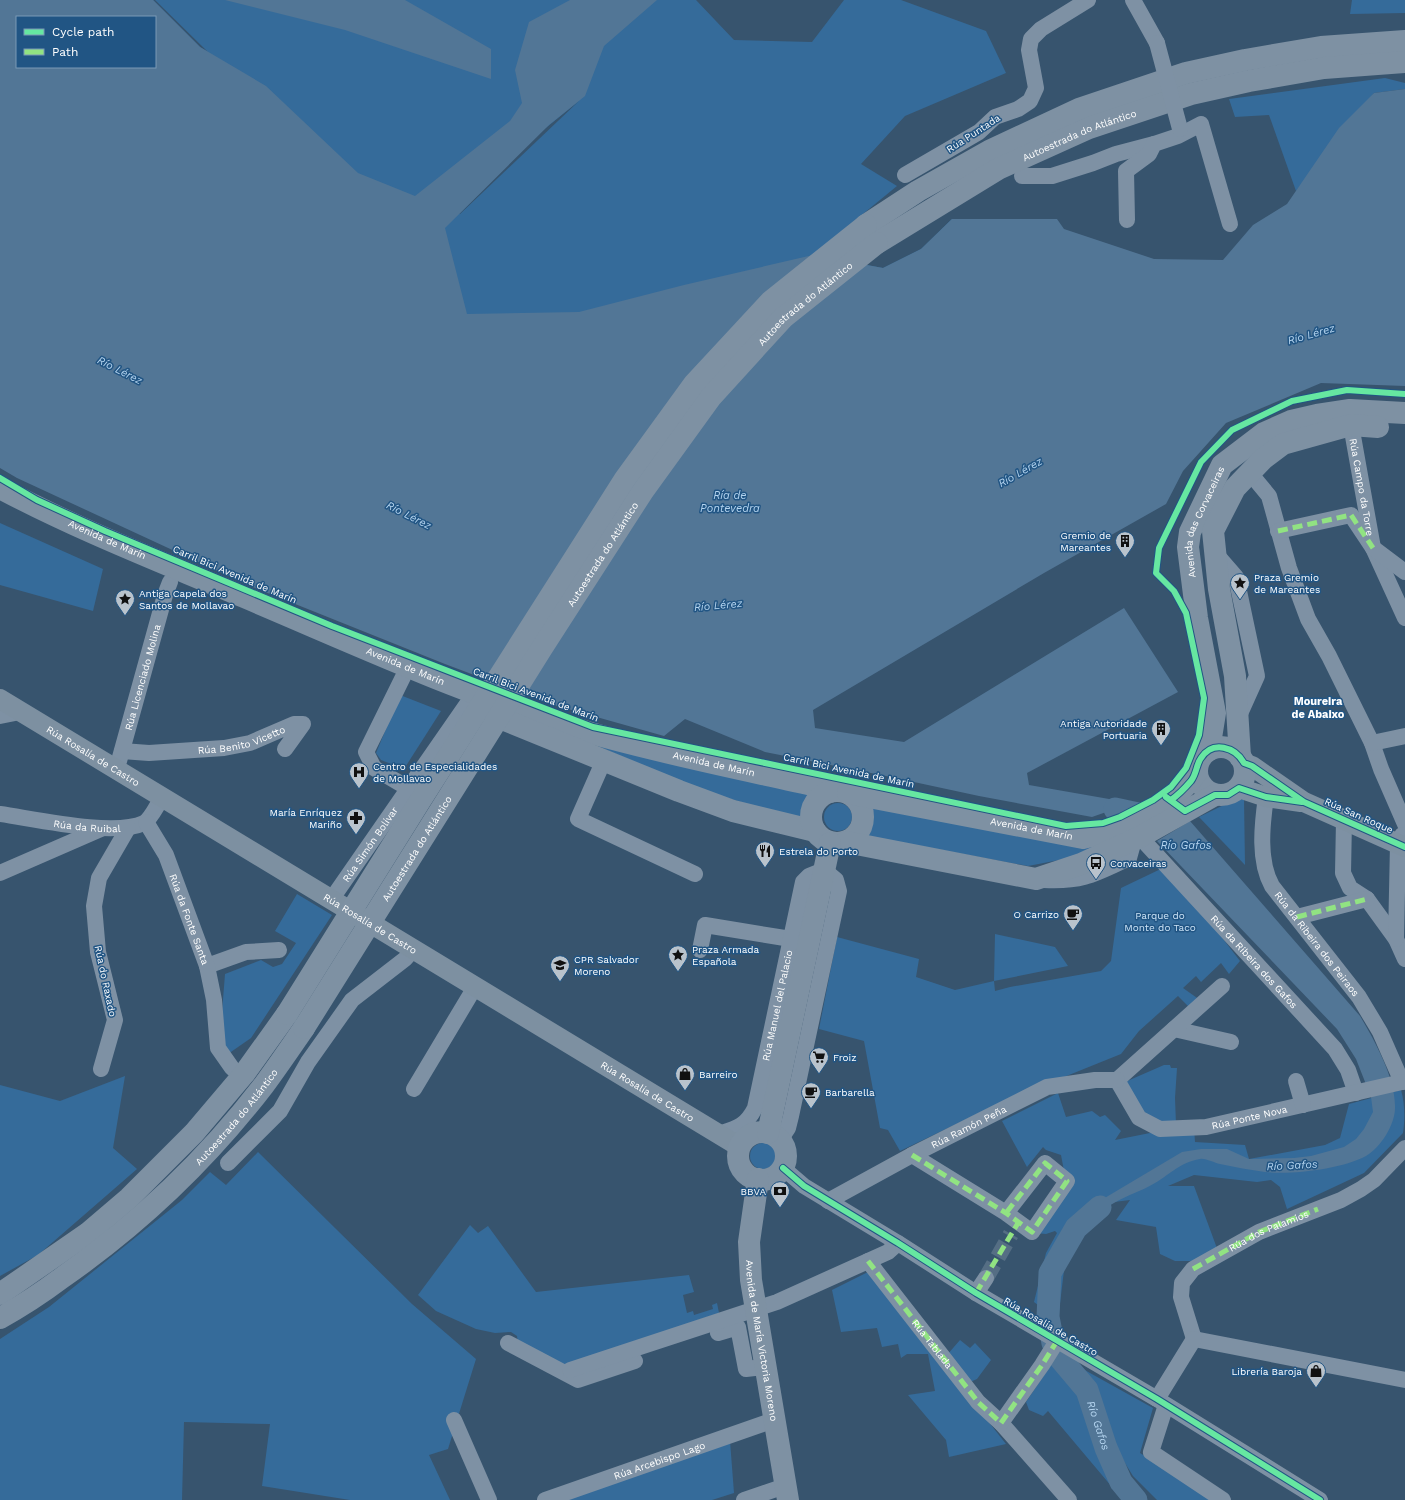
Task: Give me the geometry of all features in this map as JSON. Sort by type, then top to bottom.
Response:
[{"type":"highway","points":[[1321,47],[1361,34],[1405,31]]},
{"type":"highway","name":"Autoestrada do Atlántico","points":[[0,1318],[19,1308],[102,1250],[141,1216],[207,1152],[263,1086],[304,1028],[546,642],[643,491],[711,397],[783,318],[918,191],[989,151],[1079,109],[1186,73],[1245,60],[1321,47],[1405,41]]},
{"type":"highway","name":"Autoestrada do Atlántico","points":[[0,1294],[88,1232],[129,1198],[194,1133],[244,1074],[287,1014],[420,801],[625,479],[694,384],[771,302],[871,234],[998,170],[1088,128],[1191,94],[1249,80],[1324,68],[1405,62]]},
{"type":"highway","name":"Avenida das Corvaceiras","points":[[1209,750],[1215,713],[1197,618],[1188,547],[1190,532],[1222,465],[1264,433],[1291,421],[1350,410],[1405,413]]},
{"type":"highway","name":"Avenida das Corvaceiras","points":[[1242,760],[1235,676],[1219,588],[1213,531],[1235,488],[1263,459],[1283,444],[1351,425],[1405,428]]},
{"type":"highway","name":"Avenida de Marín","points":[[0,488],[103,538],[358,645],[516,709],[591,733],[685,757],[839,792],[1083,838],[1112,832],[1138,833]]},
{"type":"highway","name":"Avenida de Marín","points":[[0,504],[58,534],[170,582],[604,760],[733,811],[830,839],[1036,879],[1081,864],[1138,833],[1167,812],[1215,795]]},
{"type":"highway","points":[[1215,747],[1229,748],[1242,760],[1245,776],[1239,788],[1228,795],[1215,795],[1202,786],[1197,772],[1200,760],[1209,750],[1215,747]]},
{"type":"highway","name":"Avenida de Marín","points":[[1167,812],[1177,795],[1197,772]]},
{"type":"highway","points":[[839,792],[860,804],[864,819],[858,833],[830,839],[812,824],[812,808],[822,795],[839,792]]},
{"type":"highway","name":"Rúa Manuel del Palacio","points":[[774,1136],[777,1090],[830,839]]},
{"type":"highway","points":[[761,1132],[774,1136],[786,1154],[783,1168],[772,1178],[758,1179],[751,1177],[741,1167],[739,1161],[740,1147],[748,1136],[761,1132]]},
{"type":"highway","name":"Avenida de María Victoria Moreno","points":[[758,1179],[753,1205],[749,1242],[751,1280],[764,1367],[786,1493]]},
{"type":"main road","name":"Rúa Rosalía de Castro","points":[[0,699],[20,712],[119,760],[162,798],[740,1147]]},
{"type":"main road","name":"Rúa San Roque","points":[[1242,760],[1304,802],[1402,846]]},
{"type":"main road","name":"Rúa San Roque","points":[[1239,788],[1266,797],[1304,802]]},
{"type":"street","name":"Rúa Puntada","points":[[905,175],[979,132],[995,117],[1018,109],[1030,101],[1036,88],[1029,50],[1030,39],[1041,29],[1088,0]]},
{"type":"street","points":[[1133,0],[1157,43],[1179,132]]},
{"type":"street","points":[[1022,176],[1052,176],[1116,154],[1154,144],[1179,132],[1201,124],[1230,224]]},
{"type":"street","points":[[1127,220],[1126,171],[1150,154],[1154,144]]},
{"type":"street","name":"Rúa Campo da Torre","points":[[1351,425],[1373,548],[1405,618]]},
{"type":"street","points":[[1250,473],[1269,496],[1289,568],[1308,619],[1329,656],[1372,743],[1381,769],[1405,825],[1402,846],[1396,938]]},
{"type":"street","points":[[1278,531],[1351,515],[1373,548]]},
{"type":"street","name":"Rúa Campo da Torre","points":[[1373,548],[1405,572]]},
{"type":"street","points":[[1394,594],[1398,586],[1405,581]]},
{"type":"street","name":"Rúa Licenciado Molina","points":[[119,760],[165,595],[170,582]]},
{"type":"street","points":[[403,677],[366,752],[374,768],[408,788]]},
{"type":"street","name":"Rúa Simón Bolívar","points":[[331,900],[467,704]]},
{"type":"street","points":[[0,716],[20,712]]},
{"type":"street","name":"Rúa Benito Vicetto","points":[[119,760],[149,753],[224,748],[250,743],[294,724],[302,724],[285,750]]},
{"type":"street","points":[[1372,743],[1405,736]]},
{"type":"street","points":[[604,760],[578,819],[695,874]]},
{"type":"street","name":"Rúa da Ribeira dos Peiraos","points":[[1266,797],[1264,836],[1265,873],[1272,886],[1360,997],[1380,1032],[1400,1083]]},
{"type":"street","points":[[147,825],[162,798]]},
{"type":"street","name":"Rúa da Ruibal","points":[[0,814],[102,829],[128,828],[147,825]]},
{"type":"street","points":[[1344,820],[1343,873],[1350,888],[1367,899],[1396,938],[1405,959]]},
{"type":"street","name":"Rúa da Fonte Santa","points":[[147,825],[183,929]]},
{"type":"street","name":"Rúa da Fonte Santa","points":[[147,825],[166,855],[207,966],[246,952],[279,950]]},
{"type":"street","name":"Rúa do Raxado","points":[[101,1069],[115,1020],[98,952],[94,906],[99,878],[128,828]]},
{"type":"street","points":[[0,873],[102,829]]},
{"type":"street","name":"Rúa da Ribeira dos Gafos","points":[[1138,833],[1330,1043],[1348,1070],[1360,1093]]},
{"type":"street","points":[[774,1136],[788,1128],[839,891],[836,880],[824,870]]},
{"type":"street","name":"Rúa Manuel del Palacio","points":[[719,1134],[739,1127],[750,1120],[755,1108],[803,882],[809,876],[824,870]]},
{"type":"street","points":[[1297,918],[1367,899]]},
{"type":"street","points":[[700,950],[705,925],[791,939]]},
{"type":"street","points":[[228,1163],[280,1111],[308,1062],[352,1000],[405,959],[413,950]]},
{"type":"street","points":[[207,966],[214,1000],[218,1048],[232,1068]]},
{"type":"street","points":[[1117,1080],[1222,986]]},
{"type":"street","points":[[414,1089],[475,987]]},
{"type":"street","points":[[1174,1029],[1231,1042]]},
{"type":"street","points":[[763,1071],[777,1090]]},
{"type":"street","name":"Rúa Ramón Peña","points":[[828,1201],[912,1155],[1047,1087],[1095,1080],[1117,1080]]},
{"type":"street","name":"Rúa Ponte Nova","points":[[1117,1080],[1139,1118],[1160,1128],[1206,1127],[1400,1083]]},
{"type":"street","points":[[1296,1081],[1303,1105]]},
{"type":"street","name":"Rúa dos Palamios","points":[[1194,1338],[1181,1297],[1182,1283],[1192,1270],[1259,1232],[1341,1200],[1361,1189],[1374,1180],[1405,1148]]},
{"type":"street","points":[[912,1155],[1012,1223]]},
{"type":"street","name":"Rúa Rosalía de Castro","points":[[783,1168],[804,1186],[898,1243],[976,1293],[1162,1402],[1320,1500]]},
{"type":"street","points":[[570,1370],[755,1310],[888,1252],[898,1243]]},
{"type":"street","name":"Rúa Tablada","points":[[868,1261],[978,1402],[1001,1423],[1069,1500]]},
{"type":"street","points":[[976,1293],[986,1278]]},
{"type":"street","points":[[508,1344],[578,1380],[738,1327],[746,1369],[764,1367]]},
{"type":"street","points":[[1224,1500],[1151,1452],[1162,1402],[1194,1338],[1405,1380]]},
{"type":"street","points":[[1001,1423],[1042,1366],[1055,1340]]},
{"type":"street","points":[[660,1341],[686,1344]]},
{"type":"street","points":[[454,1420],[489,1500]]},
{"type":"street","name":"Rúa Arcebispo Lago","points":[[545,1500],[774,1420]]},
{"type":"street","points":[[744,1500],[786,1493]]},
{"type":"green space","points":[[0,0],[153,0],[200,47],[208,52],[155,0],[696,0],[734,40],[812,42],[844,0],[901,0],[986,31],[1006,73],[905,116],[861,164],[897,186],[813,255],[883,268],[921,249],[952,219],[1057,219],[837,505],[0,132]],"holes":[[[579,101],[460,214],[542,131]]]},
{"type":"green space","points":[[1352,0],[1405,0],[1405,13],[1350,14]]},
{"type":"green space","points":[[1385,78],[1405,83],[1405,89],[1374,93],[1296,191],[1269,115],[1235,117],[1229,99]]},
{"type":"green space","points":[[0,523],[103,569],[93,611],[0,585]]},
{"type":"green space","points":[[400,695],[441,711],[404,769],[381,760],[376,753]]},
{"type":"green space","points":[[530,717],[814,790],[803,804],[802,821],[695,788]]},
{"type":"green space","points":[[1244,799],[1245,865],[1199,817],[1232,801]]},
{"type":"green space","points":[[838,803],[848,807],[852,817],[848,827],[838,831],[828,827],[824,817],[828,807]]},
{"type":"green space","points":[[873,806],[1108,840],[1075,857],[1028,866],[866,836],[873,819]]},
{"type":"green space","name":"Parque do Monte do Taco","points":[[1167,866],[1240,961],[1229,974],[1221,963],[1201,982],[1196,976],[1183,988],[1200,1000],[1190,1008],[1178,996],[1139,1031],[1121,1054],[1059,1079],[1042,1083],[900,1151],[888,1130],[880,1128],[864,1041],[819,1029],[837,937],[919,959],[916,977],[955,990],[994,981],[995,991],[1101,971],[1111,961],[1121,888]]},
{"type":"green space","points":[[297,894],[332,915],[251,1038],[228,1054],[220,1038],[225,974],[261,960],[273,967],[282,964],[296,943],[275,931]]},
{"type":"green space","points":[[995,934],[1055,947],[1068,966],[994,981]]},
{"type":"green space","points":[[1164,1065],[1170,1065],[1171,1068],[1177,1068],[1175,1098],[1176,1124],[1168,1125],[1140,1112],[1125,1082]]},
{"type":"green space","points":[[125,1076],[113,1148],[137,1169],[38,1255],[0,1276],[0,1085],[60,1101]]},
{"type":"green space","points":[[1401,1090],[1404,1112],[1403,1133],[1364,1173],[1287,1209],[1280,1187],[1271,1180],[1257,1182],[1194,1175],[1168,1186],[1194,1186],[1218,1251],[1194,1261],[1175,1261],[1160,1254],[1156,1227],[1116,1220],[1130,1200],[1114,1202],[1087,1225],[1065,1262],[1058,1320],[1034,1302],[1046,1253],[1057,1233],[1055,1231],[1046,1234],[1035,1233],[1065,1176],[1061,1155],[1046,1150],[1043,1147],[1027,1167],[1002,1121],[1058,1093],[1066,1117],[1092,1111],[1100,1117],[1105,1115],[1121,1131],[1115,1140],[1175,1128],[1194,1128],[1195,1142],[1245,1145],[1249,1159],[1325,1145],[1340,1138],[1349,1104]]},
{"type":"green space","points":[[763,1143],[772,1147],[776,1156],[772,1165],[763,1169],[754,1165],[750,1156],[754,1147]]},
{"type":"green space","points":[[258,1152],[412,1304],[476,1359],[448,1449],[429,1455],[450,1500],[350,1500],[262,1486],[270,1424],[184,1422],[182,1500],[0,1500],[0,1339],[49,1307],[182,1200],[210,1172],[226,1185]]},
{"type":"green space","points":[[470,1225],[478,1233],[488,1226],[536,1292],[689,1275],[694,1292],[683,1295],[687,1313],[693,1311],[694,1315],[713,1309],[712,1305],[717,1303],[719,1313],[560,1367],[518,1344],[517,1336],[511,1332],[495,1333],[476,1329],[436,1311],[418,1295]]},
{"type":"green space","points":[[870,1271],[1006,1444],[949,1457],[946,1440],[908,1395],[935,1391],[928,1354],[907,1354],[901,1358],[898,1344],[882,1347],[877,1328],[841,1332],[832,1290]]},
{"type":"green space","points":[[960,1340],[970,1348],[975,1343],[991,1360],[977,1379],[968,1383],[947,1355]]},
{"type":"green space","points":[[1060,1358],[1087,1390],[1106,1448],[1121,1482],[1136,1500],[1123,1500],[1048,1411],[1043,1416],[1029,1410],[1026,1402],[1055,1359]]},
{"type":"green space","points":[[1072,1363],[1153,1408],[1140,1453],[1217,1500],[1157,1500],[1133,1476],[1117,1450],[1097,1389]]},
{"type":"green space","points":[[730,1441],[734,1493],[712,1500],[558,1500]]},
{"type":"water","name":"Ría de Pontevedra","points":[[0,0],[153,0],[200,47],[266,86],[358,173],[415,196],[510,121],[522,103],[515,70],[529,22],[570,0],[657,0],[604,46],[585,96],[549,125],[445,228],[467,314],[579,312],[684,285],[813,255],[883,268],[921,249],[952,219],[1057,219],[1064,229],[1154,259],[1223,260],[1253,225],[1287,204],[1339,128],[1374,93],[1405,89],[1405,386],[1321,383],[1226,423],[1183,471],[1166,504],[1044,573],[813,710],[815,728],[904,742],[1124,608],[1178,692],[1027,773],[1029,785],[1132,803],[1092,817],[979,796],[765,752],[685,719],[664,736],[554,705],[445,664],[248,585],[17,478],[0,468]]},
{"type":"water","points":[[225,0],[405,0],[491,49],[491,79],[345,30]]},
{"type":"water","name":"Río Gafos","points":[[1190,821],[1360,1016],[1384,1060],[1392,1085],[1395,1108],[1394,1115],[1390,1129],[1381,1142],[1366,1156],[1356,1161],[1331,1168],[1302,1172],[1276,1173],[1200,1159],[1186,1163],[1150,1186],[1109,1206],[1076,1228],[1103,1199],[1182,1152],[1201,1149],[1227,1149],[1249,1159],[1311,1156],[1344,1147],[1356,1139],[1364,1129],[1373,1112],[1371,1097],[1356,1059],[1337,1029],[1157,841]]},
{"type":"waterway","name":"Río Gafos","points":[[1115,809],[1152,817],[1161,823]]},
{"type":"waterway","name":"Río Gafos","points":[[1100,1207],[1076,1228],[1050,1273],[1048,1317],[1053,1343],[1060,1358],[1087,1390],[1106,1448],[1121,1482],[1136,1500]]},
{"type":"tunnel","points":[[986,1278],[1011,1234]]},
{"type":"marked path","points":[[1278,531],[1351,515],[1373,548]]},
{"type":"marked path","points":[[1297,917],[1367,899]]},
{"type":"marked path","points":[[912,1155],[1006,1213],[1032,1232],[1067,1181],[1045,1163],[1006,1213]]},
{"type":"marked path","points":[[1193,1269],[1259,1232],[1318,1209]]},
{"type":"marked path","points":[[976,1293],[1018,1223]]},
{"type":"marked path","points":[[868,1261],[978,1402],[1001,1423],[1057,1341]]},
{"type":"cycle path","name":"Carril Bici Avenida de Marín","points":[[0,478],[37,500],[105,531],[332,626],[593,727],[1066,826],[1103,823],[1120,817],[1153,800],[1171,787],[1186,768],[1199,735],[1204,698],[1186,613],[1174,591],[1156,573],[1159,548],[1201,462],[1232,430],[1292,401],[1347,390],[1405,394]]},
{"type":"cycle path","points":[[1171,800],[1191,781],[1199,761],[1206,752],[1218,747],[1224,748],[1235,753],[1244,763],[1252,766],[1304,802],[1405,847]]},
{"type":"cycle path","points":[[1166,797],[1185,811],[1215,795],[1228,795],[1239,788],[1266,797],[1302,802]]},
{"type":"cycle path","points":[[783,1168],[804,1186],[898,1243],[976,1293],[1157,1399],[1320,1500]]},
{"type":"place","name":"Gremio de Mareantes","points":[[1125,558]]},
{"type":"place","name":"Praza Gremio de Mareantes","points":[[1240,600]]},
{"type":"place","name":"Antiga Capela dos Santos de Mollavao","points":[[125,616]]},
{"type":"place","name":"Antiga Autoridade Portuaria","points":[[1161,746]]},
{"type":"place","name":"Centro de Especialidades de Mollavao","points":[[359,789]]},
{"type":"place","name":"María Enríquez Mariño","points":[[356,835]]},
{"type":"place","name":"Estrela do Porto","points":[[765,868]]},
{"type":"place","name":"Corvaceiras","points":[[1096,880]]},
{"type":"place","name":"O Carrizo","points":[[1073,931]]},
{"type":"place","name":"Praza Armada Española","points":[[678,972]]},
{"type":"place","name":"CPR Salvador Moreno","points":[[560,982]]},
{"type":"place","name":"Froiz","points":[[819,1074]]},
{"type":"place","name":"Barreiro","points":[[685,1091]]},
{"type":"place","name":"Barbarella","points":[[811,1109]]},
{"type":"place","name":"BBVA","points":[[780,1208]]},
{"type":"place","name":"Librería Baroja","points":[[1316,1388]]},
{"type":"district","name":"Moureira de Abaixo","points":[[1318,707]]},
{"type":"water label","name":"Río Lérez","points":[[1311,334]]},
{"type":"water label","name":"Río Lérez","points":[[120,370]]},
{"type":"water label","name":"Río Lérez","points":[[1020,472]]},
{"type":"water label","name":"Río Lérez","points":[[409,515]]},
{"type":"water label","name":"Río Lérez","points":[[718,605]]}]
